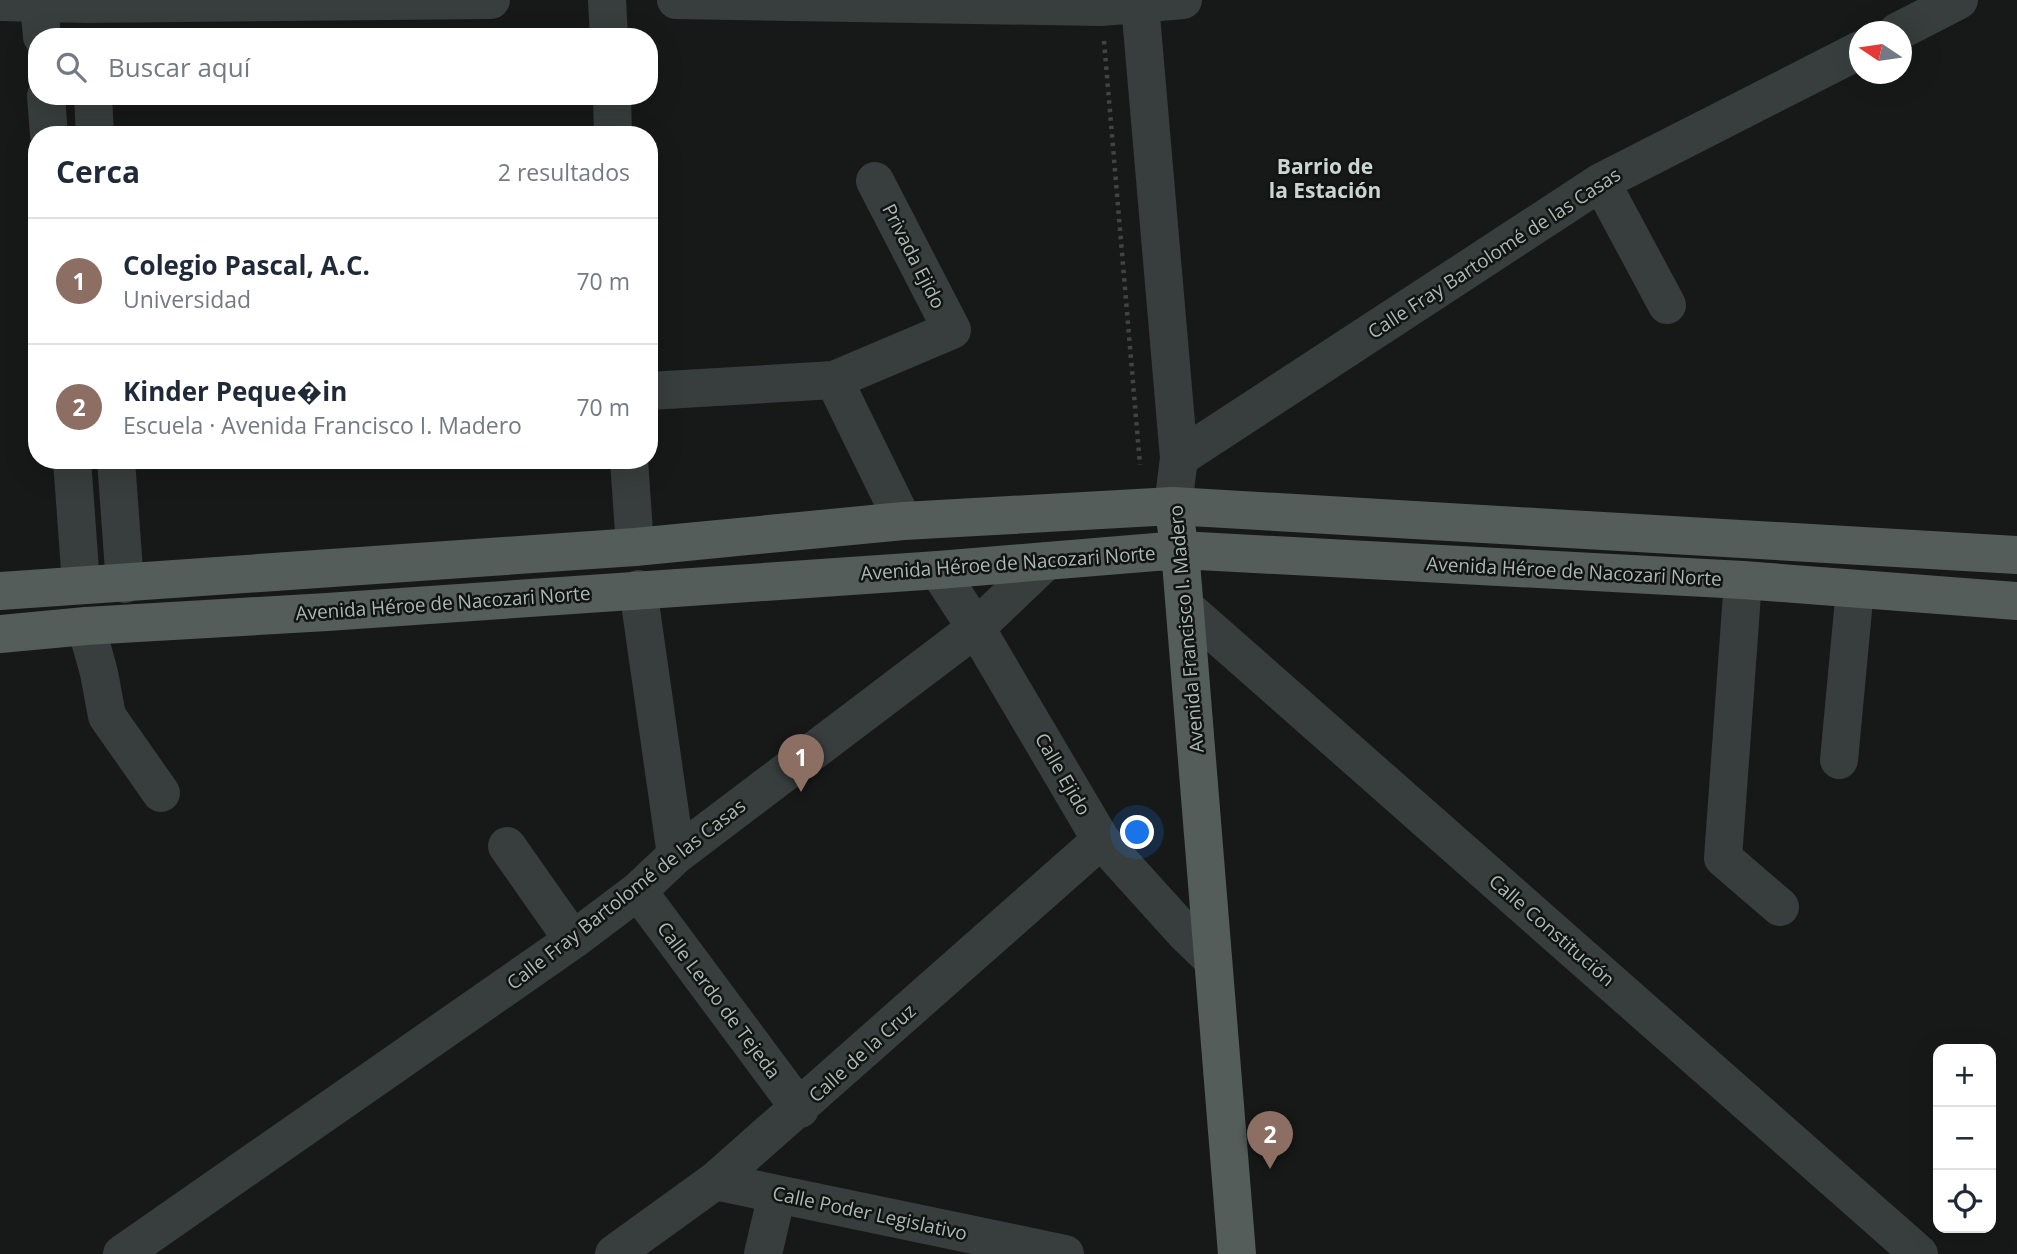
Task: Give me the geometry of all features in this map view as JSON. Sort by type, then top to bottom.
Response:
[{"type":"main road","points":[[0,591],[635,547],[902,521],[1173,506],[2017,555]]},
{"type":"main road","name":"Avenida Francisco I. Madero","points":[[1173,506],[1185,607],[1237,1254]]},
{"type":"main road","name":"Avenida Héroe de Nacozari Norte","points":[[0,634],[86,625],[341,611],[938,570],[1180,550],[1742,580],[2017,601]]},
{"type":"street","points":[[0,2],[41,20],[88,20],[491,0]]},
{"type":"street","points":[[607,0],[609,28]]},
{"type":"street","points":[[676,0],[1101,7],[1183,0]]},
{"type":"street","points":[[1912,24],[1959,0]]},
{"type":"street","name":"Avenida Francisco I. Madero","points":[[1140,4],[1179,458],[1173,506]]},
{"type":"street","name":"Calle Fray Bartolomé de las Casas","points":[[1179,458],[1601,182],[1849,56]]},
{"type":"street","points":[[47,105],[48,126]]},
{"type":"street","points":[[93,105],[95,126]]},
{"type":"street","points":[[612,105],[613,126]]},
{"type":"street","name":"Privada Ejido","points":[[834,380],[952,330],[875,180]]},
{"type":"street","points":[[1601,182],[1667,305]]},
{"type":"street","points":[[658,390],[834,380],[902,521]]},
{"type":"street","points":[[73,469],[81,584]]},
{"type":"street","points":[[117,469],[125,584]]},
{"type":"street","points":[[630,469],[635,547]]},
{"type":"street","name":"Calle Fray Bartolomé de las Casas","points":[[121,1254],[573,940],[638,891],[676,855],[976,628],[1046,561]]},
{"type":"street","name":"Calle Ejido","points":[[938,570],[976,628],[1101,841],[1213,960]]},
{"type":"street","points":[[1742,580],[1723,858],[1780,906]]},
{"type":"street","points":[[638,589],[676,855]]},
{"type":"street","points":[[1839,760],[1855,589]]},
{"type":"street","name":"Calle Constitución","points":[[1185,607],[1919,1254]]},
{"type":"street","points":[[86,625],[107,716],[161,793]]},
{"type":"street","name":"Calle de la Cruz","points":[[614,1254],[715,1181],[800,1109],[1101,841]]},
{"type":"street","points":[[508,846],[573,940]]},
{"type":"street","name":"Calle Lerdo de Tejeda","points":[[638,891],[800,1109]]},
{"type":"street","name":"Calle Poder Legislativo","points":[[715,1181],[777,1194],[956,1242],[1065,1254]]},
{"type":"street","points":[[763,1254],[777,1194]]},
{"type":"place","name":"Colegio Pascal, A.C.","points":[[801,792]]},
{"type":"place","name":"Kinder Peque�in","points":[[1270,1169]]},
{"type":"district","name":"Barrio de la Estación","points":[[1325,179]]}]
